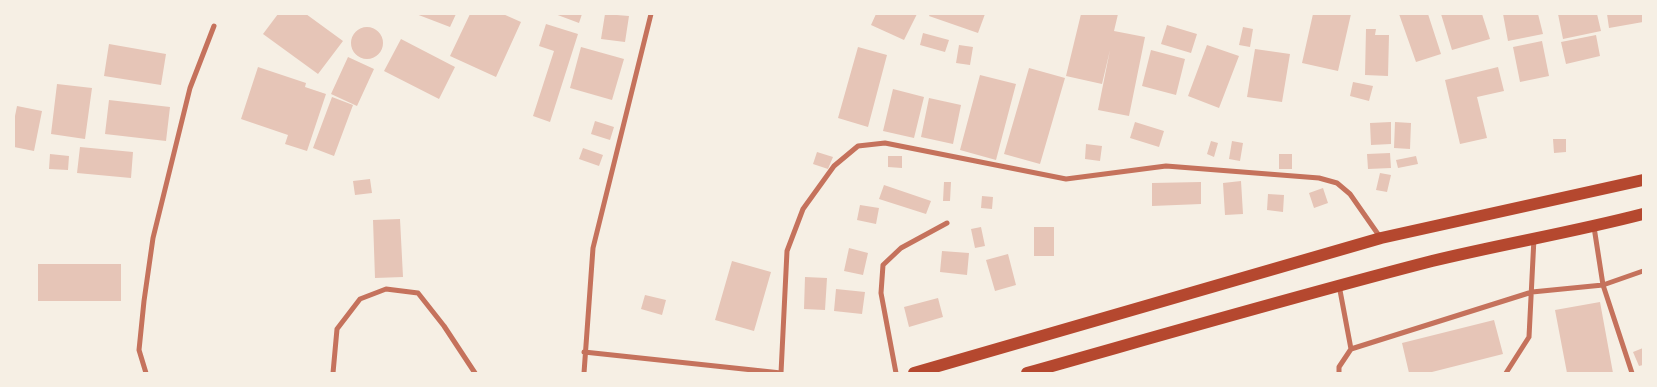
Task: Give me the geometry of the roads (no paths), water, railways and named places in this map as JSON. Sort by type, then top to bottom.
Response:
[{"type":"main road","points":[[914,373],[1381,238],[1643,180]]},
{"type":"main road","points":[[1026,373],[1339,285],[1643,214]]},
{"type":"street","points":[[584,373],[584,352],[593,248],[651,14]]},
{"type":"street","points":[[146,373],[139,350],[144,301],[154,238],[190,88],[214,26]]},
{"type":"street","points":[[584,352],[781,373],[787,251],[803,209],[834,166],[858,146],[885,143],[1066,179],[1166,166],[1319,178],[1337,183],[1350,194],[1381,238]]},
{"type":"street","points":[[896,373],[881,293],[883,265],[901,248],[947,223]]},
{"type":"street","points":[[1594,226],[1603,285],[1632,373]]},
{"type":"street","points":[[1506,373],[1529,337],[1534,238]]},
{"type":"street","points":[[1339,373],[1339,367],[1351,349],[1532,292],[1603,285],[1643,271]]},
{"type":"street","points":[[1339,285],[1351,349]]},
{"type":"street","points":[[333,373],[338,329],[360,298],[386,289],[418,293],[444,326],[475,373]]}]
